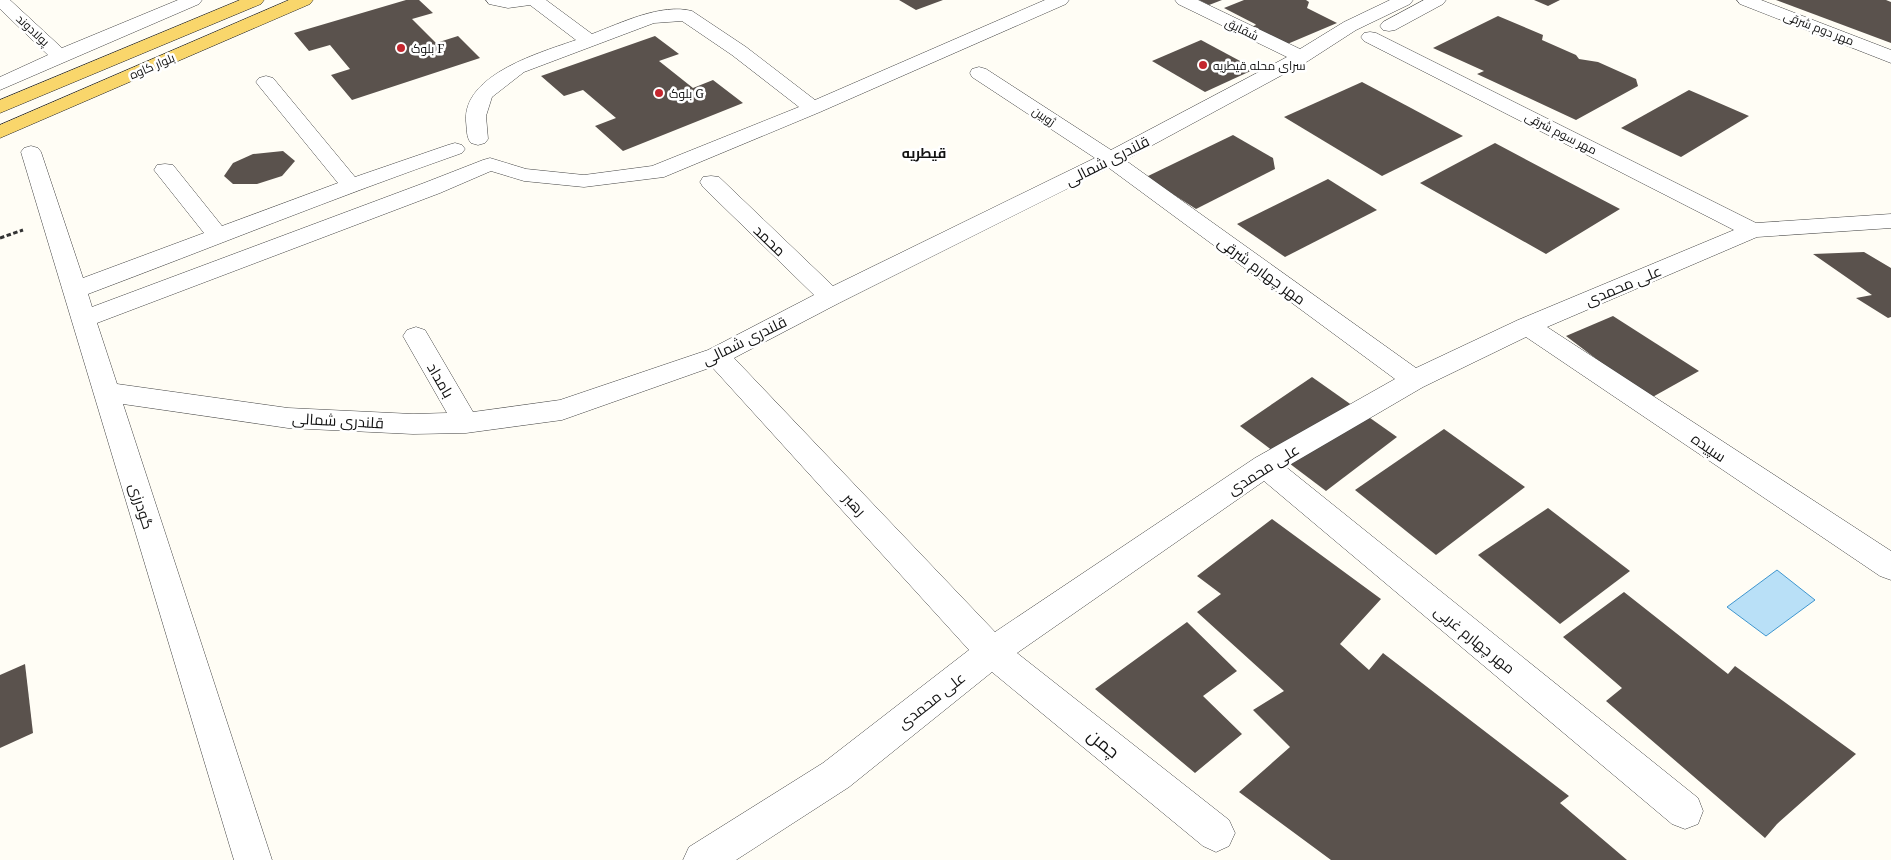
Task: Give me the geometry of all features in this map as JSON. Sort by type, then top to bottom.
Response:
[{"type":"main road","name":"بلوار کاوه","points":[[0,106],[256,0]]},
{"type":"main road","name":"بلوار کاوه","points":[[0,132],[304,0]]},
{"type":"street","name":"پولادوند","points":[[0,0],[60,56],[0,84]]},
{"type":"street","points":[[60,56],[193,0]]},
{"type":"street","points":[[495,0],[508,3],[529,0]]},
{"type":"street","points":[[536,0],[590,42]]},
{"type":"street","points":[[455,149],[450,159],[457,166],[473,169],[490,164],[524,175],[584,181],[656,172],[813,108],[1060,0]]},
{"type":"street","name":"شقایق","points":[[1184,0],[1301,58]]},
{"type":"street","name":"قلندری شمالی","points":[[106,392],[288,418],[413,424],[466,423],[562,410],[717,356],[830,297],[1110,159],[1301,58],[1350,26],[1404,0]]},
{"type":"street","name":"قلندری شمالی","points":[[1301,58],[1370,36],[1437,0]]},
{"type":"street","name":"مهر دوم شرقی","points":[[1746,0],[1891,57]]},
{"type":"street","points":[[83,319],[432,188],[490,164],[503,156],[476,116],[483,95],[517,68],[651,18],[686,15],[739,51],[813,108]]},
{"type":"street","name":"مهر سوم شرقی","points":[[1370,36],[1753,230]]},
{"type":"street","name":"ژوبین","points":[[979,73],[1110,159]]},
{"type":"street","points":[[266,82],[351,185]]},
{"type":"street","points":[[74,290],[219,237],[351,185],[455,149],[461,145],[493,142]]},
{"type":"street","name":"گودرزی","points":[[30,152],[253,860]]},
{"type":"street","name":"مهر چهارم شرقی","points":[[1110,159],[1414,380]]},
{"type":"street","points":[[165,170],[219,237]]},
{"type":"street","name":"محمد","points":[[711,182],[830,297]]},
{"type":"street","name":"علی محمدی","points":[[702,860],[836,775],[992,652],[1265,466],[1414,380],[1527,326],[1753,230],[1891,221]]},
{"type":"street","name":"سپیده","points":[[1527,326],[1891,568]]},
{"type":"street","name":"بامداد","points":[[416,336],[466,423]]},
{"type":"street","name":"رهبر","points":[[717,356],[992,652]]},
{"type":"street","name":"مهر چهارم غربی","points":[[1265,466],[1685,812]]},
{"type":"street","name":"چمن","points":[[992,652],[1216,833]]},
{"type":"water","points":[[1777,570],[1815,600],[1766,636],[1727,607]]},
{"type":"building","name":"بلوک F","points":[[406,0],[419,0],[433,13],[412,19],[436,43],[458,36],[480,58],[352,100],[331,75],[350,69],[330,45],[309,51],[294,33]]},
{"type":"building","points":[[899,0],[943,0],[916,10]]},
{"type":"building","points":[[1199,0],[1222,0],[1209,5]]},
{"type":"building","points":[[1244,0],[1306,0],[1309,2],[1307,8],[1337,23],[1285,45],[1251,27],[1255,24],[1224,8]]},
{"type":"building","points":[[1534,0],[1560,0],[1548,6]]},
{"type":"building","points":[[1776,0],[1886,0],[1891,2],[1891,43]]},
{"type":"building","points":[[1498,16],[1543,35],[1542,40],[1576,55],[1579,59],[1598,62],[1636,79],[1638,86],[1576,120],[1477,74],[1484,71],[1433,48]]},
{"type":"building","name":"بلوک G","points":[[655,36],[679,54],[659,61],[693,88],[713,80],[743,103],[623,151],[595,126],[616,118],[583,90],[564,96],[541,76]]},
{"type":"building","name":"سرای محله قیطریه","points":[[1201,40],[1255,69],[1205,92],[1152,61]]},
{"type":"building","points":[[1362,82],[1463,136],[1382,176],[1284,117]]},
{"type":"building","points":[[1689,90],[1749,116],[1681,157],[1621,128]]},
{"type":"building","points":[[1233,135],[1273,158],[1275,169],[1196,209],[1146,177]]},
{"type":"building","points":[[1495,143],[1620,209],[1546,254],[1420,183]]},
{"type":"building","points":[[283,151],[295,161],[282,176],[257,184],[233,184],[224,176],[233,163],[253,154]]},
{"type":"building","points":[[1328,179],[1377,210],[1285,257],[1237,224]]},
{"type":"building","points":[[1864,252],[1891,268],[1891,317],[1888,318],[1856,298],[1872,295],[1813,254]]},
{"type":"building","points":[[1613,316],[1699,371],[1649,399],[1566,336]]},
{"type":"building","points":[[1312,377],[1397,437],[1326,491],[1240,426]]},
{"type":"building","points":[[1444,429],[1525,487],[1436,555],[1355,490]]},
{"type":"building","points":[[1548,508],[1630,571],[1560,624],[1478,555]]},
{"type":"building","points":[[1272,519],[1381,599],[1340,644],[1369,670],[1383,653],[1569,796],[1560,803],[1627,860],[1331,860],[1239,792],[1290,747],[1253,710],[1284,691],[1197,612],[1221,594],[1197,576]]},
{"type":"building","points":[[1624,592],[1728,674],[1735,666],[1856,754],[1777,824],[1765,838],[1606,701],[1622,688],[1563,637]]},
{"type":"building","points":[[1187,622],[1237,671],[1203,696],[1242,734],[1195,773],[1095,689]]},
{"type":"building","points":[[25,664],[33,733],[0,748],[0,675]]},
{"type":"place","name":"بلوک F","points":[[401,48]]},
{"type":"place","name":"سرای محله قیطریه","points":[[1203,65]]},
{"type":"place","name":"بلوک G","points":[[659,93]]},
{"type":"district","name":"قیطریه","points":[[924,152]]}]
